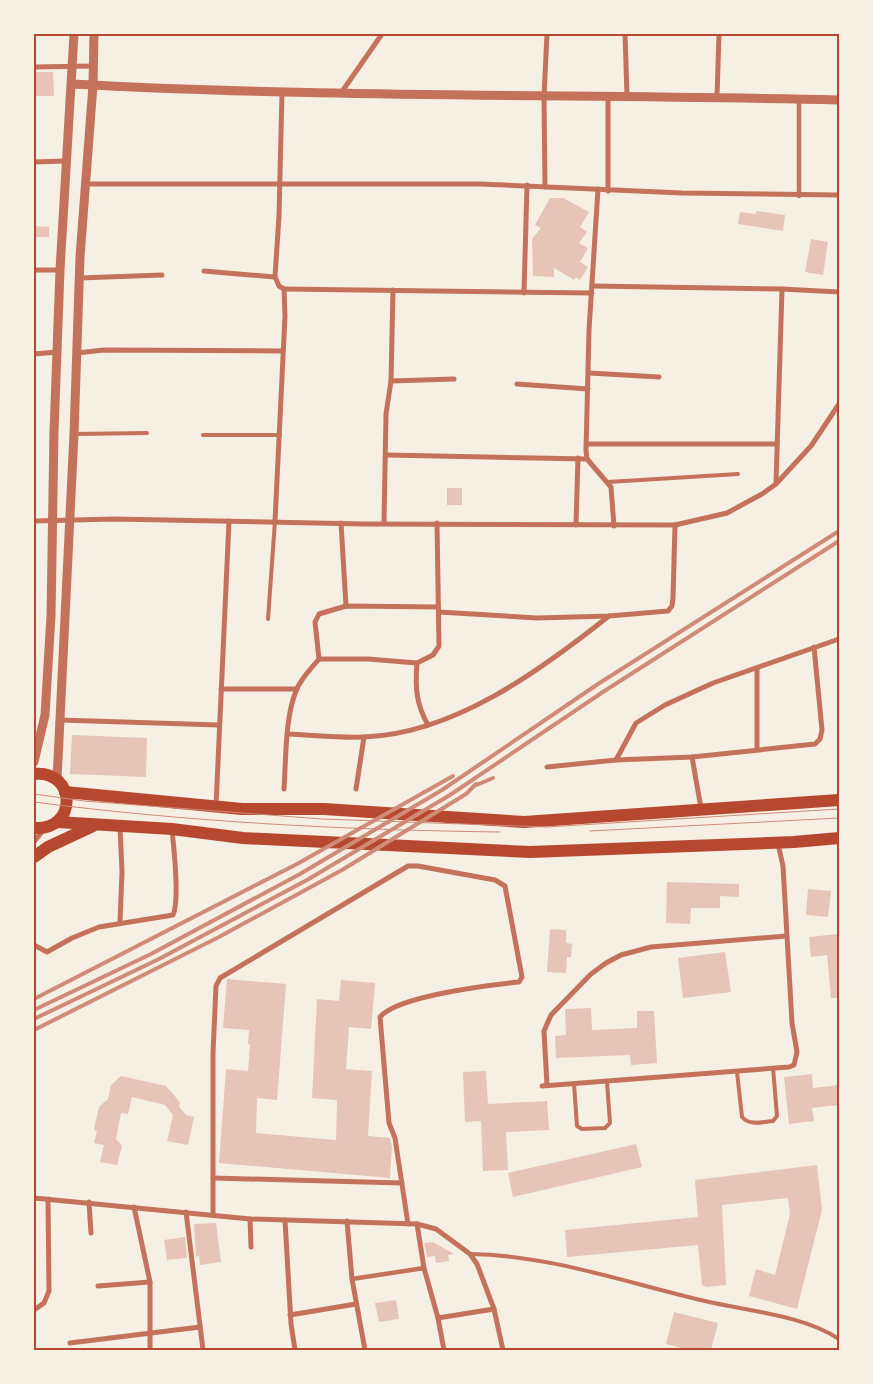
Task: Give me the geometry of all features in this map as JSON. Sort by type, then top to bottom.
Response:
[{"type":"main road","points":[[34,774],[50,775],[57,780],[65,792],[66,808],[58,822]]},
{"type":"main road","points":[[65,792],[278,811],[324,809],[544,822],[701,808],[839,800]]},
{"type":"main road","points":[[40,828],[58,822],[172,829],[243,838],[530,852],[839,838]]},
{"type":"main road","points":[[34,858],[61,840],[95,825]]},
{"type":"street","points":[[34,762],[45,715],[51,608],[60,270],[67,188],[66,161],[74,34]]},
{"type":"street","points":[[57,780],[74,434],[79,278],[84,184],[93,86],[94,34]]},
{"type":"street","points":[[340,94],[382,34]]},
{"type":"street","points":[[545,186],[544,96],[547,34]]},
{"type":"street","points":[[625,34],[627,96]]},
{"type":"street","points":[[717,97],[720,34]]},
{"type":"street","points":[[34,67],[93,66]]},
{"type":"street","points":[[72,84],[340,94],[717,97],[839,100]]},
{"type":"street","points":[[282,92],[275,277],[279,286],[284,289],[592,293]]},
{"type":"street","points":[[608,97],[608,190]]},
{"type":"street","points":[[799,99],[799,196]]},
{"type":"street","points":[[34,162],[66,161]]},
{"type":"street","points":[[84,184],[527,185],[598,190],[799,196],[839,195]]},
{"type":"street","points":[[524,293],[527,185]]},
{"type":"street","points":[[587,459],[588,373],[598,190]]},
{"type":"street","points":[[34,270],[60,270]]},
{"type":"street","points":[[204,271],[275,277]]},
{"type":"street","points":[[79,278],[162,274]]},
{"type":"street","points":[[592,286],[782,288],[839,292]]},
{"type":"street","points":[[776,484],[782,288]]},
{"type":"street","points":[[275,521],[285,316],[284,289]]},
{"type":"street","points":[[384,523],[386,414],[391,381],[394,290]]},
{"type":"street","points":[[77,353],[104,350],[283,351]]},
{"type":"street","points":[[34,354],[58,352]]},
{"type":"street","points":[[588,373],[659,377]]},
{"type":"street","points":[[391,381],[454,379]]},
{"type":"street","points":[[517,384],[588,389]]},
{"type":"street","points":[[34,521],[52,519],[70,521],[114,519],[614,526],[675,525],[727,512],[762,494],[776,484],[812,446],[839,404]]},
{"type":"street","points":[[587,444],[777,444]]},
{"type":"street","points":[[386,455],[587,459],[608,482],[613,498],[614,526]]},
{"type":"street","points":[[576,525],[578,458]]},
{"type":"street","points":[[216,806],[228,521]]},
{"type":"street","points":[[341,523],[346,606]]},
{"type":"street","points":[[319,659],[368,659],[417,663],[437,652],[440,639],[438,524]]},
{"type":"street","points":[[284,789],[288,734],[296,689],[319,659],[315,622],[317,617],[346,606],[438,610],[537,618],[663,612],[671,608],[674,581],[675,525]]},
{"type":"street","points":[[288,734],[364,737],[412,730],[428,725],[501,693],[564,651],[609,616]]},
{"type":"street","points":[[616,760],[632,728],[645,716],[712,683],[839,640]]},
{"type":"street","points":[[547,767],[616,760],[692,757],[757,748],[811,745],[820,738],[822,730],[814,647]]},
{"type":"street","points":[[417,663],[416,698],[428,725]]},
{"type":"street","points":[[757,668],[757,748]]},
{"type":"street","points":[[221,689],[296,689]]},
{"type":"street","points":[[60,720],[219,725]]},
{"type":"street","points":[[356,789],[364,737]]},
{"type":"street","points":[[692,757],[701,808]]},
{"type":"street","points":[[120,826],[122,872],[120,922]]},
{"type":"street","points":[[34,842],[40,828]]},
{"type":"street","points":[[34,946],[45,952],[50,952],[88,930],[120,922],[170,917],[174,913],[175,865],[172,829]]},
{"type":"street","points":[[778,841],[782,866],[797,1058],[793,1066],[607,1082],[544,1085],[544,1031],[551,1015],[591,974],[606,963],[621,955],[651,947],[786,936]]},
{"type":"street","points":[[213,1215],[213,1053],[216,986],[220,978],[408,866],[495,880],[505,886],[508,892],[521,980],[416,999],[389,1010],[380,1017],[389,1123],[395,1138],[408,1224]]},
{"type":"street","points":[[213,1178],[402,1183]]},
{"type":"street","points":[[34,1198],[134,1206],[250,1219],[417,1224],[436,1229],[470,1254],[481,1272],[494,1309],[503,1350]]},
{"type":"street","points":[[34,1310],[44,1304],[48,1291],[48,1199]]},
{"type":"street","points":[[88,1202],[91,1233]]},
{"type":"street","points":[[134,1206],[150,1282],[152,1311],[149,1334],[150,1350]]},
{"type":"street","points":[[186,1212],[203,1350]]},
{"type":"street","points":[[250,1219],[251,1247]]},
{"type":"street","points":[[285,1220],[290,1316],[296,1350]]},
{"type":"street","points":[[347,1221],[352,1279],[365,1350]]},
{"type":"street","points":[[417,1224],[424,1268],[438,1318],[444,1350]]},
{"type":"street","points":[[352,1279],[424,1268]]},
{"type":"street","points":[[98,1286],[150,1282]]},
{"type":"street","points":[[290,1316],[356,1304]]},
{"type":"street","points":[[438,1318],[494,1309]]},
{"type":"street","points":[[70,1343],[200,1326]]},
{"type":"lane","points":[[74,434],[147,432]]},
{"type":"lane","points":[[203,435],[280,435]]},
{"type":"lane","points":[[608,482],[738,474]]},
{"type":"lane","points":[[268,619],[275,521]]},
{"type":"lane","points":[[737,1072],[742,1117],[748,1122],[773,1122],[777,1116],[773,1068]]},
{"type":"lane","points":[[574,1084],[578,1126],[582,1129],[596,1129],[605,1128],[610,1123],[607,1082]]},
{"type":"lane","points":[[470,1254],[515,1255],[709,1302],[786,1318],[839,1339]]},
{"type":"building","points":[[34,72],[53,72],[54,96],[34,96]]},
{"type":"building","points":[[550,198],[563,198],[589,212],[580,227],[587,232],[579,243],[588,248],[580,262],[588,267],[580,280],[576,277],[574,280],[554,268],[554,277],[533,276],[532,239],[541,228],[535,225]]},
{"type":"building","points":[[756,211],[785,215],[783,231],[738,224],[740,212],[756,214]]},
{"type":"building","points":[[34,226],[49,227],[49,237],[34,237]]},
{"type":"building","points":[[811,239],[828,242],[823,275],[805,272]]},
{"type":"building","points":[[447,488],[462,488],[462,505],[447,505]]},
{"type":"building","points":[[72,735],[147,738],[146,777],[70,774]]},
{"type":"building","points":[[667,882],[739,884],[739,897],[720,896],[720,908],[691,908],[690,924],[666,923]]},
{"type":"building","points":[[808,889],[831,891],[828,917],[806,915]]},
{"type":"building","points":[[550,929],[566,930],[566,943],[572,944],[571,957],[567,957],[566,973],[547,972]]},
{"type":"building","points":[[839,934],[839,998],[831,998],[827,955],[811,957],[809,937]]},
{"type":"building","points":[[725,952],[731,992],[683,998],[678,958]]},
{"type":"building","points":[[227,979],[286,984],[277,1100],[257,1098],[256,1133],[336,1140],[337,1100],[312,1098],[317,999],[339,1001],[341,980],[375,983],[371,1029],[349,1027],[346,1069],[372,1071],[368,1136],[390,1138],[392,1147],[390,1178],[219,1163],[226,1069],[248,1071],[250,1045],[248,1044],[249,1030],[223,1028]]},
{"type":"building","points":[[591,1008],[592,1030],[637,1028],[637,1011],[654,1011],[657,1063],[631,1065],[630,1055],[556,1058],[555,1036],[566,1035],[565,1009]]},
{"type":"building","points":[[486,1071],[488,1104],[547,1101],[549,1130],[506,1132],[508,1170],[483,1171],[481,1121],[465,1122],[463,1072]]},
{"type":"building","points":[[812,1074],[813,1088],[839,1085],[839,1105],[812,1108],[814,1121],[789,1124],[784,1077]]},
{"type":"building","points":[[121,1076],[166,1086],[180,1102],[179,1107],[186,1115],[194,1117],[188,1145],[167,1141],[173,1115],[165,1105],[132,1097],[128,1114],[121,1113],[116,1139],[122,1146],[117,1165],[100,1162],[104,1145],[94,1143],[97,1132],[94,1129],[99,1107],[108,1099],[111,1085]]},
{"type":"building","points":[[636,1144],[642,1167],[513,1197],[508,1173]]},
{"type":"building","points":[[817,1165],[822,1210],[797,1309],[749,1296],[756,1269],[775,1275],[790,1214],[788,1198],[722,1205],[726,1285],[707,1287],[702,1285],[698,1245],[567,1257],[565,1230],[698,1217],[695,1180]]},
{"type":"building","points":[[216,1223],[221,1262],[200,1265],[199,1256],[196,1257],[194,1224]]},
{"type":"building","points":[[185,1237],[187,1258],[167,1260],[164,1240]]},
{"type":"building","points":[[433,1242],[454,1254],[448,1255],[449,1261],[436,1263],[435,1256],[427,1257],[424,1243]]},
{"type":"building","points":[[396,1300],[399,1319],[379,1322],[375,1303]]},
{"type":"building","points":[[674,1312],[718,1323],[711,1350],[689,1350],[666,1344]]},
{"type":"tram line","points":[[34,794],[84,801],[322,819],[547,827],[839,809]]},
{"type":"tram line","points":[[34,802],[150,815],[266,824],[500,832]]},
{"type":"tram line","points":[[590,831],[839,818]]},
{"type":"railway","points":[[34,1010],[151,954],[300,874],[442,790],[598,684],[839,531]]},
{"type":"railway","points":[[34,1019],[159,959],[307,880],[450,795],[606,690],[839,541]]},
{"type":"railway","points":[[34,999],[297,864],[453,776]]},
{"type":"railway","points":[[474,786],[493,778]]},
{"type":"railway","points":[[34,1030],[219,937],[342,870],[466,794],[476,784]]}]
